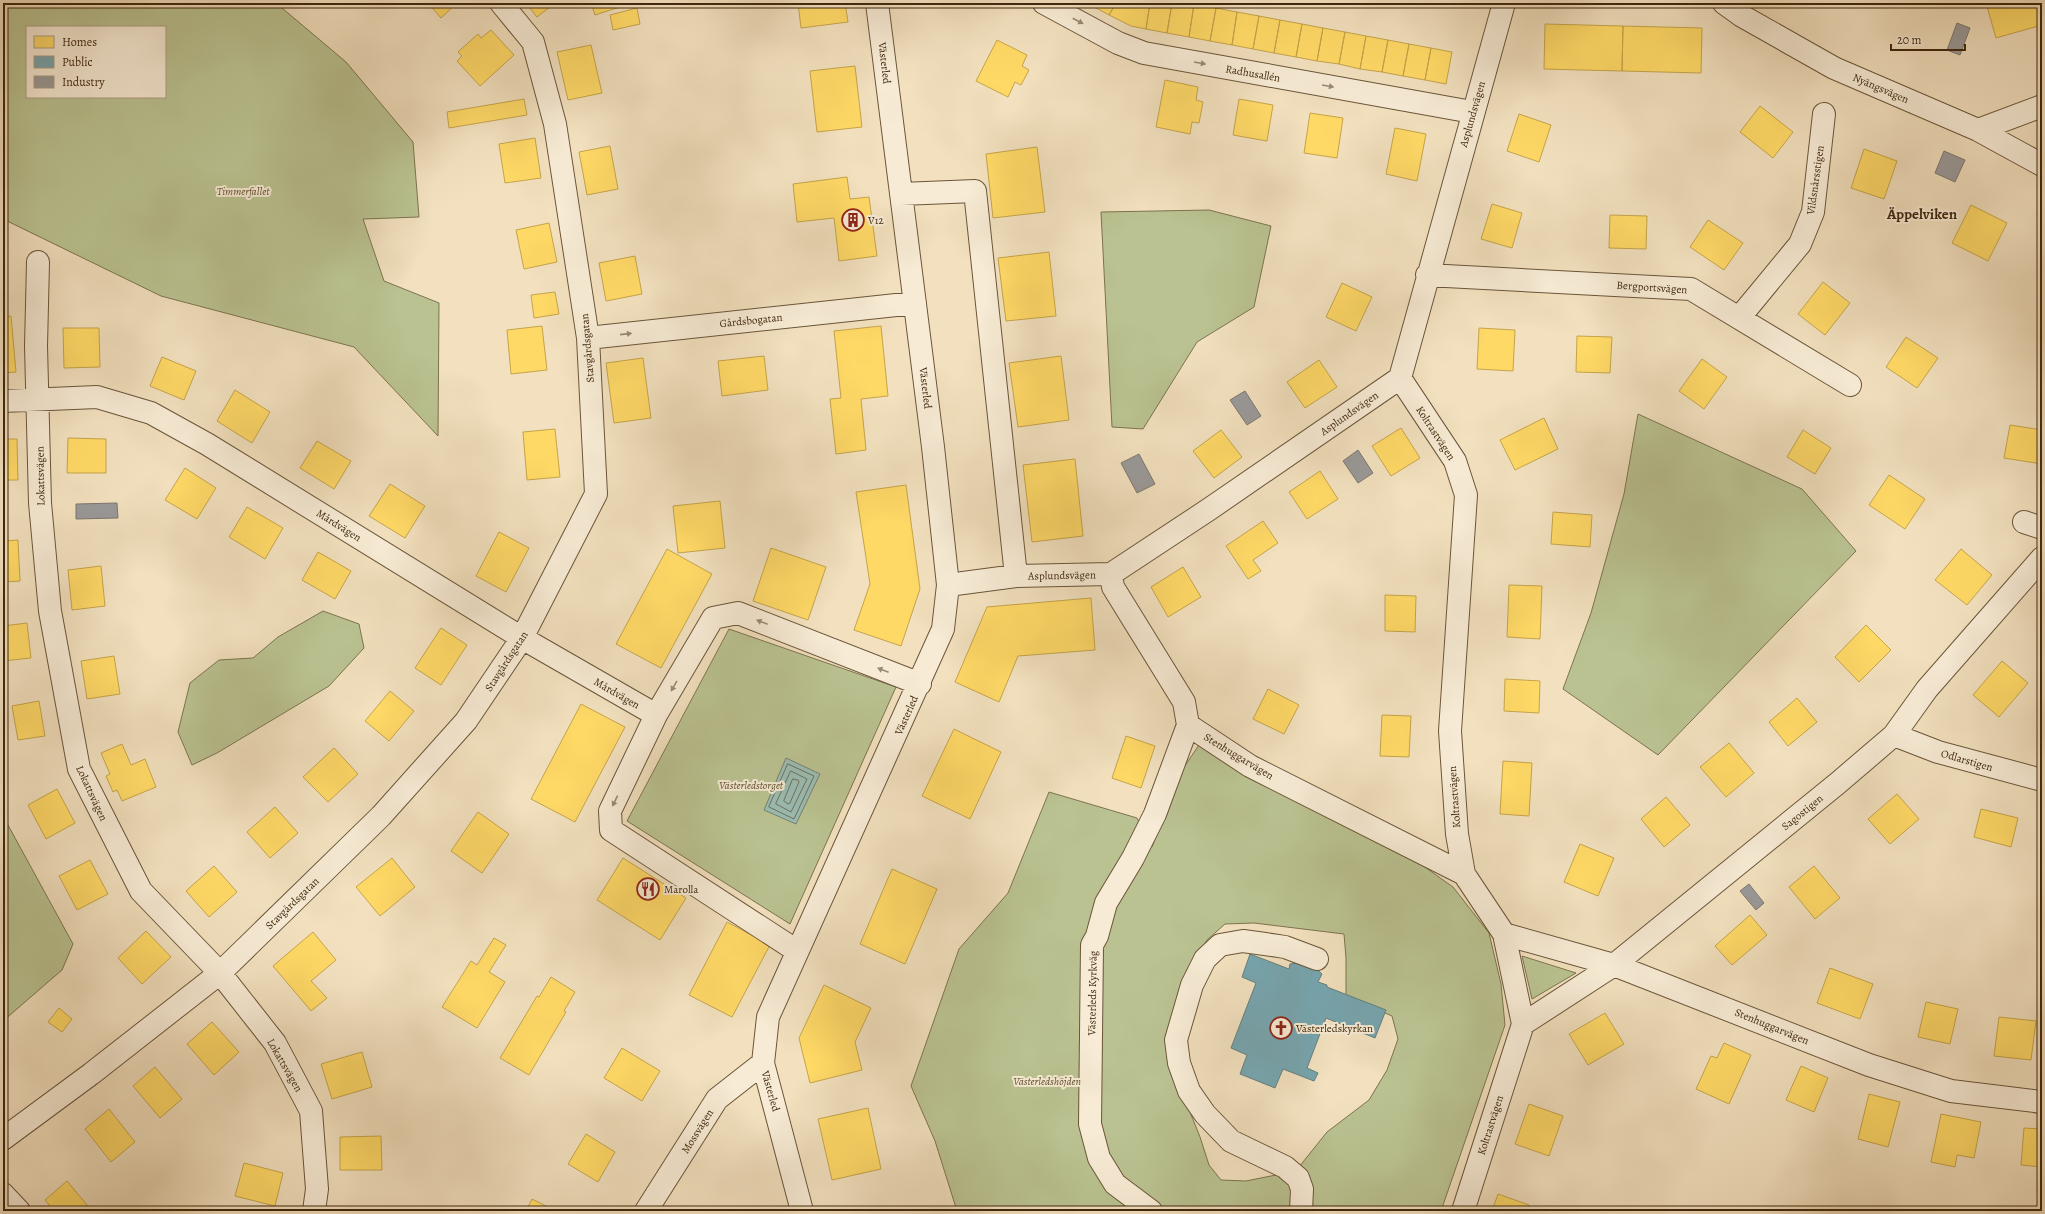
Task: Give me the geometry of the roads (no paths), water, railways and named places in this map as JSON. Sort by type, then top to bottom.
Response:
[{"type":"street","name":"Stavgårdsgatan","points":[[3,1139],[91,1074],[220,973],[381,816],[466,721],[522,638],[596,494],[588,338],[555,124],[533,42],[501,3]]},
{"type":"street","name":"Västerled","points":[[802,1211],[762,1063],[768,1018],[920,684],[943,629],[948,585],[933,447],[877,3]]},
{"type":"street","name":"Radhusallén","points":[[1044,3],[1118,43],[1144,53],[1472,112]]},
{"type":"street","name":"Asplundsvägen","points":[[948,585],[1016,576],[1111,574],[1208,510],[1400,378],[1427,274],[1504,3]]},
{"type":"street","name":"Nyängsvägen","points":[[1724,3],[1742,16],[1834,68],[1978,130],[2042,165]]},
{"type":"street","points":[[1978,130],[2042,106]]},
{"type":"street","name":"Vildsnårsstigen","points":[[1739,318],[1800,244],[1813,212],[1824,114]]},
{"type":"street","points":[[901,194],[975,191],[1016,576]]},
{"type":"street","name":"Lokattsvägen","points":[[38,262],[36,346],[40,503],[50,611],[79,769],[141,891],[220,973],[275,1043],[311,1111],[318,1189],[314,1211]]},
{"type":"street","name":"Bergportsvägen","points":[[1427,274],[1691,289],[1850,385]]},
{"type":"street","name":"Gårdsbogatan","points":[[588,338],[914,303]]},
{"type":"street","name":"Koltrastvägen","points":[[1400,378],[1455,461],[1466,495],[1450,731],[1457,834],[1464,874],[1504,934],[1523,1024],[1463,1211]]},
{"type":"street","name":"Mårdvägen","points":[[3,401],[97,397],[151,413],[207,444],[522,638],[656,716]]},
{"type":"street","name":"Sagostigen","points":[[1523,1024],[1614,965],[1838,783],[1894,735],[1927,689],[2042,558]]},
{"type":"street","points":[[1111,574],[1113,587],[1184,702],[1188,725]]},
{"type":"street","points":[[797,952],[611,830],[610,811],[656,716],[713,618],[738,613],[920,684]]},
{"type":"street","name":"Stenhuggarvägen","points":[[1188,725],[1250,766],[1464,874]]},
{"type":"street","name":"Västerleds Kyrkväg","points":[[1151,1211],[1115,1184],[1099,1158],[1090,1124],[1092,945],[1097,936],[1106,903],[1133,858],[1155,814],[1188,725]]},
{"type":"street","name":"Odlarstigen","points":[[1894,735],[1938,752],[2042,780]]},
{"type":"street","name":"Stenhuggarvägen","points":[[1504,934],[1614,965],[1884,1070],[1951,1091],[2042,1102]]},
{"type":"street","points":[[1301,1211],[1302,1189],[1298,1178],[1285,1167],[1231,1141],[1206,1114],[1189,1091],[1179,1063],[1176,1040],[1192,985],[1205,959],[1220,945],[1243,941],[1265,944],[1285,947],[1317,959]]},
{"type":"street","name":"Mossvägen","points":[[646,1211],[717,1100],[762,1063]]},
{"type":"street","points":[[3,1194],[19,1211]]},
{"type":"water","points":[[786,758],[820,774],[796,824],[764,810]]},
{"type":"place","name":"V12","points":[[853,220]]},
{"type":"place","name":"Marolla","points":[[648,889]]},
{"type":"place","name":"Västerledskyrkan","points":[[1281,1028]]},
{"type":"district","name":"Äppelviken","points":[[1922,214]]},
{"type":"park label","name":"Timmerfallet","points":[[243,191]]},
{"type":"park label","name":"Västerledstorget","points":[[751,785]]},
{"type":"park label","name":"Västerledshöjden","points":[[1047,1081]]}]
